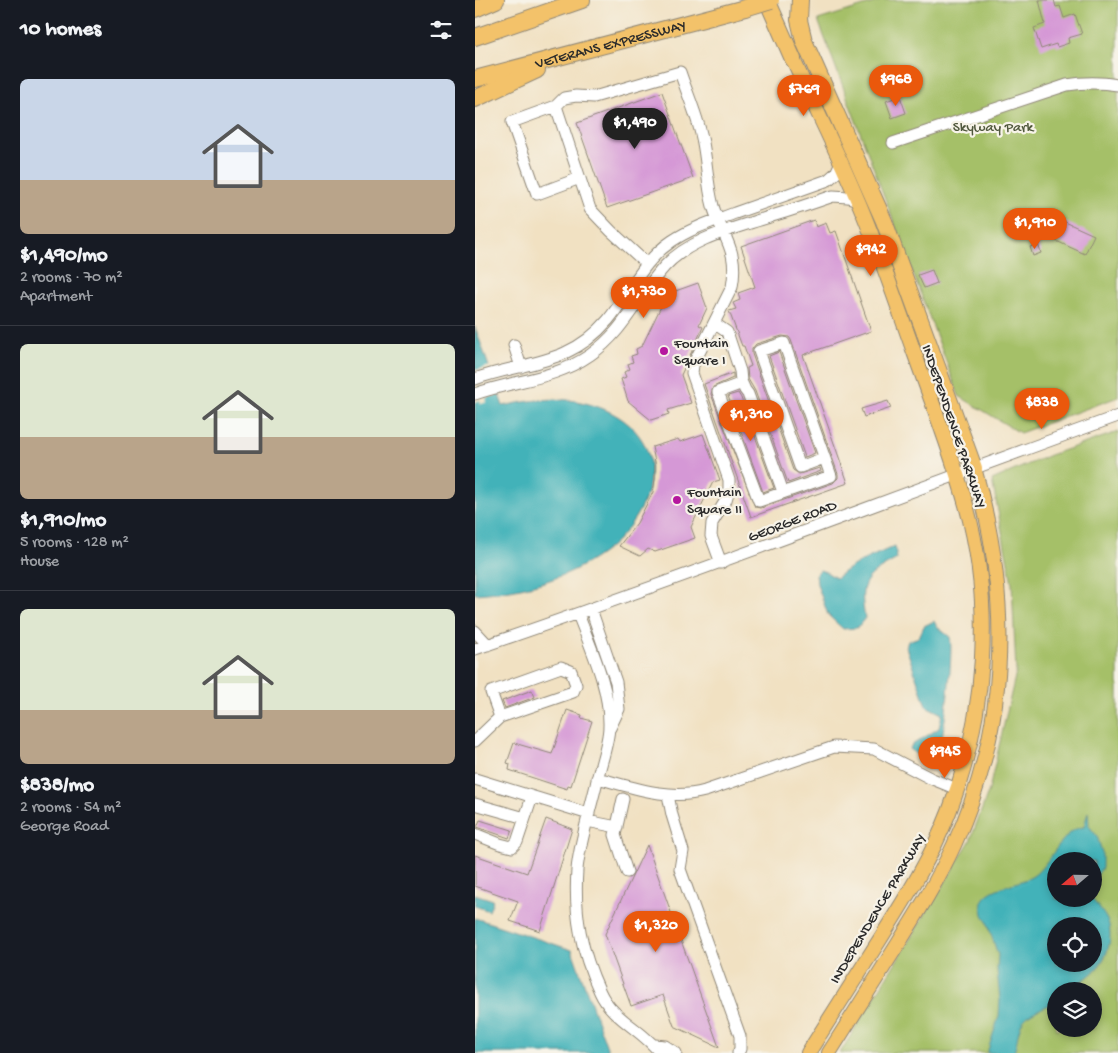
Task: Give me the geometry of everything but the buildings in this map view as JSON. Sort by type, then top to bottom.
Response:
[{"type":"highway","points":[[475,9],[496,0]]},
{"type":"highway","points":[[475,37],[582,0]]},
{"type":"highway","points":[[767,0],[793,59]]},
{"type":"highway","name":"VETERANS EXPRESSWAY","points":[[475,78],[561,57],[771,0]]},
{"type":"highway","points":[[800,0],[799,20],[804,41],[884,221],[974,468]]},
{"type":"highway","points":[[475,99],[530,74],[561,57]]},
{"type":"main road","name":"INDEPENDENCE PARKWAY","points":[[793,59],[858,200],[957,474],[969,514],[977,556],[982,618],[978,700],[968,750],[957,789],[941,830],[919,874],[808,1053]]},
{"type":"main road","name":"INDEPENDENCE PARKWAY","points":[[829,1053],[922,904],[945,863],[966,816],[986,752],[996,696],[1000,614],[991,538],[974,468]]},
{"type":"street","points":[[580,178],[537,194],[512,122],[556,106],[564,98],[576,96],[594,97],[680,72],[701,135],[709,176],[709,190],[718,219],[734,258],[735,273],[732,287],[693,365],[692,373],[729,480],[726,500],[713,524],[711,536],[721,563]]},
{"type":"street","points":[[893,142],[1067,85],[1083,82],[1101,82],[1118,86]]},
{"type":"street","points":[[556,106],[591,210],[647,264]]},
{"type":"street","points":[[475,379],[521,368],[559,356],[575,348],[591,336],[614,312],[627,290],[647,264],[672,241],[718,219],[828,180],[835,173],[841,162]]},
{"type":"street","points":[[475,394],[506,384],[546,377],[589,356],[615,334],[667,264],[692,246],[724,232],[833,196],[849,197],[858,200]]},
{"type":"street","points":[[714,323],[727,332],[740,370],[741,381],[745,390],[760,409],[783,492]]},
{"type":"street","points":[[737,385],[718,392],[759,501],[831,476],[825,458],[784,343],[759,351],[800,467],[825,458]]},
{"type":"street","points":[[514,345],[521,368]]},
{"type":"street","name":"GEORGE ROAD","points":[[475,649],[721,563],[957,474],[1118,416]]},
{"type":"street","points":[[591,609],[612,669],[619,709],[609,729],[577,869],[577,921],[580,939],[606,1003],[620,1019],[657,1049],[665,1046],[676,1053]]},
{"type":"street","points":[[578,614],[607,698],[609,729]]},
{"type":"street","points":[[475,631],[488,645]]},
{"type":"street","points":[[475,741],[500,717],[573,692],[576,685],[571,671],[561,667],[491,692],[500,717]]},
{"type":"street","points":[[597,778],[668,795],[686,795],[705,791],[834,747],[874,749],[930,778],[957,789]]},
{"type":"street","points":[[475,779],[617,827]]},
{"type":"street","points":[[668,795],[683,852],[680,869],[740,1036],[738,1053]]},
{"type":"street","points":[[475,834],[512,847],[517,842],[532,797]]},
{"type":"street","points":[[623,799],[615,835],[627,872]]},
{"type":"street","points":[[475,804],[525,818]]},
{"type":"green space","name":"Skyway Park","points":[[883,0],[1118,0],[1118,397],[1020,433],[959,396],[818,20]]},
{"type":"green space","points":[[1118,432],[1118,1053],[840,1053],[970,841],[989,790],[1016,672],[1012,583],[992,480],[1050,455]]},
{"type":"water","points":[[475,327],[503,406],[554,399],[585,403],[605,410],[622,419],[635,431],[645,445],[650,461],[650,478],[646,497],[630,525],[613,545],[594,559],[545,582],[511,590],[475,594]]},
{"type":"water","points":[[895,546],[897,559],[871,575],[864,588],[863,606],[865,618],[857,628],[843,629],[828,615],[817,584],[816,574],[820,570],[836,578],[857,563]]},
{"type":"water","points":[[934,621],[937,627],[950,637],[951,660],[943,735],[937,758],[929,763],[909,749],[912,745],[939,728],[942,714],[926,706],[906,647],[908,641],[919,637],[924,626]]},
{"type":"water","points":[[1088,812],[1089,826],[1097,836],[1102,852],[1054,852],[1070,833],[1084,827]]},
{"type":"water","points":[[1047,861],[1047,908],[1099,908],[1109,925],[1110,935],[1107,952],[1102,961],[1102,917],[1047,917],[1047,972],[1093,972],[1080,982],[1047,982],[1047,1006],[1027,1016],[1024,1020],[1020,1028],[1014,1053],[987,1053],[999,1016],[1000,1000],[997,970],[998,955],[983,915],[982,902],[993,891],[1033,876]]},
{"type":"water","points":[[475,894],[493,900],[489,911],[475,906]]},
{"type":"water","points":[[475,918],[572,950],[609,1053],[475,1053]]},
{"type":"pier","points":[[491,366],[501,394],[486,398],[487,402],[481,404],[480,400],[475,402],[475,368],[476,370]]},
{"type":"place","name":"Fountain Square I","points":[[664,351]]},
{"type":"place","name":"Fountain Square II","points":[[677,500]]}]
